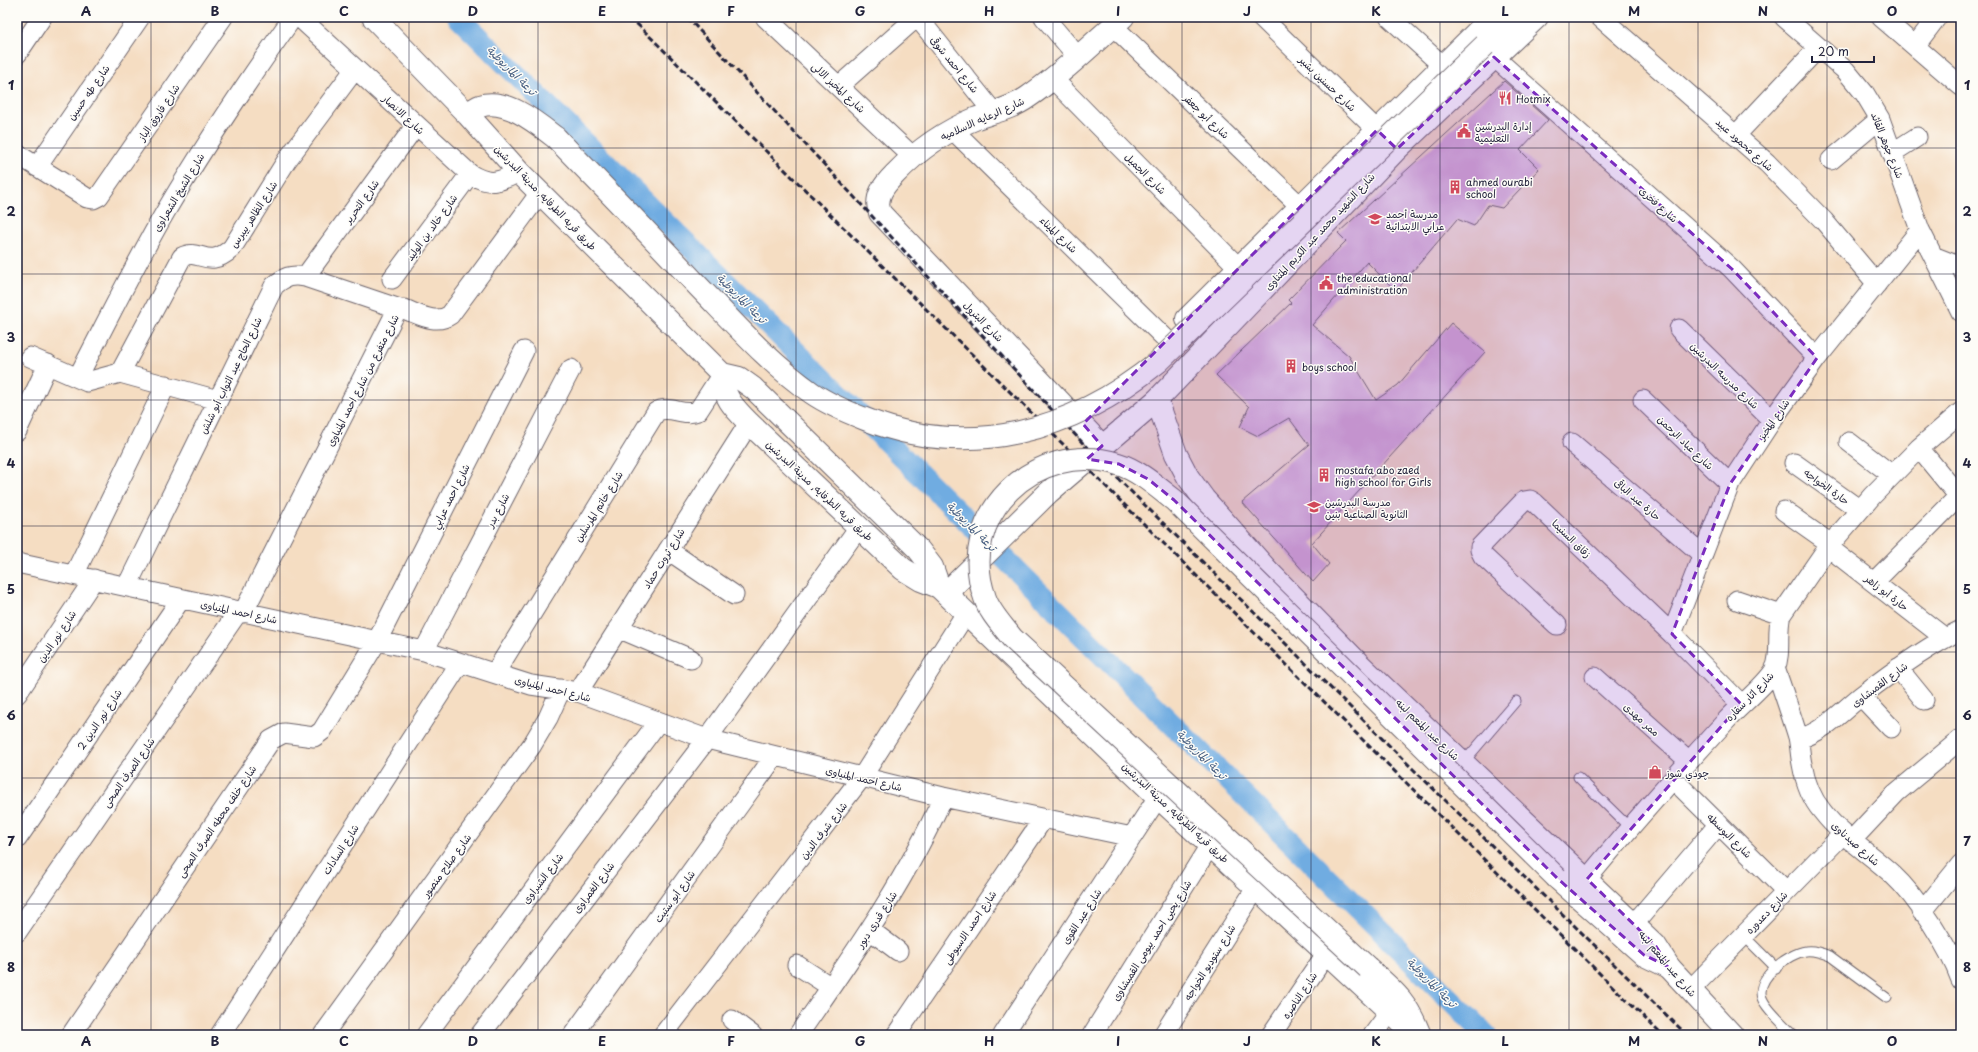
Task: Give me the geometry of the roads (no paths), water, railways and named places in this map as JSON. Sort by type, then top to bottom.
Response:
[{"type":"main road","name":"طريق قريه الطرفايه, مدينة البدرشين","points":[[373,17],[468,115],[519,172],[722,374],[739,378],[759,393],[919,550],[932,567],[943,590],[966,613],[1158,797],[1415,1035]]},
{"type":"main road","points":[[1082,424],[1492,17]]},
{"type":"main road","points":[[468,115],[480,106],[497,105],[530,118],[556,138],[742,332],[775,364],[813,394],[870,421],[916,435],[962,438],[1004,435],[1039,428],[1069,418],[1095,405],[1132,383],[1158,362],[1490,51],[1515,17]]},
{"type":"main road","name":"شارع الشهيد محمد عبد الكريم المتناوى","points":[[943,590],[973,566],[1049,492],[1157,400],[1490,51],[1537,17]]},
{"type":"main road","name":"شارع الرعايه الاسلاميه","points":[[880,191],[912,156],[932,140],[952,129],[1027,98],[1053,79],[1118,21]]},
{"type":"main road","name":"شارع البترول","points":[[880,191],[877,206],[880,213],[1102,446]]},
{"type":"main road","name":"طريق قريه الطرفايه, مدينة البدرشين","points":[[722,374],[723,388],[728,400],[749,423],[907,572],[943,590]]},
{"type":"main road","name":"شارع عبد المنعم لبنه","points":[[1157,400],[1176,454],[1188,476],[1204,499],[1269,572],[1358,662],[1656,945],[1669,967],[1732,1035]]},
{"type":"main road","points":[[1420,1035],[1411,1012],[1401,998],[1012,638],[995,617],[985,599],[979,576],[980,552],[984,529],[1000,502],[1010,489],[1028,474],[1049,464],[1072,458],[1096,459],[1119,464],[1148,479],[1174,500],[1557,878],[1644,955],[1669,967]]},
{"type":"street","points":[[17,54],[42,17]]},
{"type":"street","name":"شارع طه حسين","points":[[23,162],[140,17]]},
{"type":"street","name":"شارع فاروق الباز","points":[[23,162],[87,198],[93,199],[99,196],[104,191],[223,17]]},
{"type":"street","name":"شارع الشيخ الشعراوى","points":[[78,377],[129,278],[167,210],[233,104],[293,17]]},
{"type":"street","name":"شارع الانصار","points":[[299,17],[470,174],[488,182],[503,181],[519,172]]},
{"type":"street","points":[[1044,17],[1078,57]]},
{"type":"street","name":"شارع حسنين بشير","points":[[1261,17],[1397,149]]},
{"type":"street","points":[[1389,17],[1443,66]]},
{"type":"street","name":"شارع محمود عبيد","points":[[1600,17],[1736,135],[1796,191],[1847,247],[1877,284]]},
{"type":"street","name":"شارع جوهر القائد","points":[[1784,17],[1846,71],[1860,88],[1880,119],[1920,230],[1961,312]]},
{"type":"street","points":[[1881,17],[1961,86]]},
{"type":"street","points":[[1915,46],[1937,17]]},
{"type":"street","points":[[839,86],[915,18]]},
{"type":"street","name":"شارع احمد شوقى","points":[[915,18],[922,24],[994,112]]},
{"type":"street","name":"شارع المخبز الالى","points":[[770,19],[912,156]]},
{"type":"street","name":"شارع أبو جعفر","points":[[1118,21],[1300,206]]},
{"type":"street","points":[[1736,135],[1819,47]]},
{"type":"street","name":"شارع فخرى","points":[[1490,51],[1732,269],[1817,358]]},
{"type":"street","name":"شارع الظاهر بيبرس","points":[[120,373],[182,257],[191,255],[212,259],[219,258],[232,248],[287,160],[355,69]]},
{"type":"street","name":"شارع الجميل","points":[[1053,79],[1239,268]]},
{"type":"street","points":[[1831,160],[1880,119]]},
{"type":"street","name":"شارع التحرير","points":[[305,277],[416,125]]},
{"type":"street","name":"شارع الميناء","points":[[952,129],[1167,340]]},
{"type":"street","points":[[1892,153],[1917,137]]},
{"type":"street","name":"شارع خالد بن الوليد","points":[[392,279],[470,174]]},
{"type":"street","name":"شارع متفرع من شارع احمد المنياوى","points":[[241,612],[394,316],[400,309],[435,320],[446,318],[450,315],[540,193]]},
{"type":"street","name":"شارع المخبز","points":[[1672,634],[1730,484],[1772,420],[1817,358],[1920,230]]},
{"type":"street","points":[[1933,256],[1961,267]]},
{"type":"street","name":"شارع الحاج عبد التواب أبو شلش","points":[[127,586],[274,286],[283,278],[294,275],[305,277],[400,309]]},
{"type":"street","name":"شارع مدرسه البدرشين","points":[[1678,329],[1772,420]]},
{"type":"street","name":"شارع احمد عرابي","points":[[377,641],[524,351]]},
{"type":"street","points":[[30,357],[87,382],[120,373],[218,400]]},
{"type":"street","points":[[17,432],[48,364]]},
{"type":"street","name":"شارع بدر","points":[[424,651],[571,369]]},
{"type":"street","name":"شارع خاتم المرسلين","points":[[495,673],[656,412],[666,408],[687,413],[698,411],[722,374]]},
{"type":"street","points":[[74,574],[166,385]]},
{"type":"street","name":"شارع عباد الرحمن","points":[[1643,400],[1730,484]]},
{"type":"street","name":"شارع اثار سقاره","points":[[1587,879],[1629,827],[1741,704],[1771,676],[1778,658],[1779,624],[1781,615],[1830,546],[1892,475],[1919,448],[1961,412]]},
{"type":"street","name":"شارع ثروت حماد","points":[[569,691],[618,628],[749,423]]},
{"type":"street","points":[[1849,442],[1892,475]]},
{"type":"street","name":"حارة عبد الباقى","points":[[1572,443],[1703,555]]},
{"type":"street","points":[[1874,582],[1960,497],[1919,448]]},
{"type":"street","name":"حارة الخواجه","points":[[1794,463],[1860,510]]},
{"type":"street","name":"زقاق السنيما","points":[[1557,625],[1483,556],[1480,550],[1480,547],[1524,501],[1530,500],[1535,503],[1672,634],[1741,704]]},
{"type":"street","name":"حارة أبو زاهر","points":[[1784,511],[1874,582],[1953,634]]},
{"type":"street","name":"شارع الغمراوى","points":[[480,1035],[707,739],[858,527]]},
{"type":"street","points":[[668,550],[734,594]]},
{"type":"street","name":"شارع احمد المنياوى","points":[[17,563],[74,574],[181,599],[424,651],[531,685],[569,691],[707,739],[774,757],[943,797],[1132,837]]},
{"type":"street","name":"شارع نور الدين","points":[[17,694],[94,579]]},
{"type":"street","name":"شارع نور الدين 2","points":[[17,839],[181,599]]},
{"type":"street","points":[[1737,600],[1781,615]]},
{"type":"street","name":"شارع الصرف الصحى","points":[[17,932],[241,612]]},
{"type":"street","name":"شارع شرف الدين","points":[[663,1035],[862,777],[966,613]]},
{"type":"street","points":[[618,628],[691,659]]},
{"type":"street","name":"شارع القمبشاوى","points":[[1798,739],[1816,732],[1898,668],[1953,634]]},
{"type":"street","name":"شارع خلف محطه الصرف الصحى","points":[[71,1035],[271,740],[284,733],[309,737],[319,735],[377,641]]},
{"type":"street","name":"شارع السادات","points":[[220,1035],[460,663]]},
{"type":"street","name":"شارع صيدناوى","points":[[1775,668],[1798,739],[1802,764],[1809,790],[1822,811],[1847,837],[1893,876],[1922,912],[1957,960],[1961,980]]},
{"type":"street","points":[[1898,668],[1924,700]]},
{"type":"street","name":"ممر مهدى","points":[[1595,677],[1689,761]]},
{"type":"street","name":"شارع صلاح منصور","points":[[323,1035],[532,744],[548,718],[569,691]]},
{"type":"street","points":[[1861,696],[1891,728]]},
{"type":"street","name":"شارع الشبراوى","points":[[426,1035],[658,722]]},
{"type":"street","name":"شارع دعدوره","points":[[1690,990],[1786,891],[1896,793],[1961,739]]},
{"type":"street","name":"شارع أبو ستيت","points":[[573,1035],[774,757]]},
{"type":"street","name":"شارع البوسطه","points":[[1673,779],[1786,891]]},
{"type":"street","name":"شارع قدرى دبور","points":[[798,1035],[870,930],[914,857],[943,797]]},
{"type":"street","name":"شارع عبد القوى","points":[[1003,1035],[1158,797]]},
{"type":"street","name":"شارع احمد الاسيوطى","points":[[896,1035],[1043,819]]},
{"type":"street","points":[[1634,924],[1719,824]]},
{"type":"street","name":"شارع يحيى احمد بيومى القمبشاوى","points":[[1092,1035],[1210,845]]},
{"type":"street","points":[[1922,912],[1961,864]]},
{"type":"street","name":"شارع ستوديو الخواجه","points":[[1163,1035],[1256,888]]},
{"type":"street","points":[[870,930],[898,951]]},
{"type":"street","name":"شارع الناصره","points":[[1271,1035],[1326,954]]},
{"type":"street","points":[[797,965],[831,987]]},
{"type":"street","points":[[1373,1035],[1390,1012]]},
{"type":"street","points":[[732,1020],[752,1035]]},
{"type":"lane","points":[[1463,763],[1516,701]]},
{"type":"lane","points":[[1578,777],[1629,827]]},
{"type":"lane","points":[[1743,935],[1776,968]]},
{"type":"lane","points":[[1794,1035],[1762,998],[1761,988],[1765,979],[1786,958],[1796,953],[1807,950],[1830,956],[1887,998]]},
{"type":"waterway","name":"ترعة الماريوطية","points":[[458,17],[1486,1035]]},
{"type":"railway","points":[[630,17],[1662,1035]]},
{"type":"railway","points":[[687,17],[1093,454],[1413,769],[1687,1035]]},
{"type":"place","name":"Hotmix","points":[[1505,98]]},
{"type":"place","name":"إدارة البدرشين التعليمية","points":[[1464,131]]},
{"type":"place","name":"ahmed ourabi school","points":[[1455,187]]},
{"type":"place","name":"مدرسة أحمد عرابي الابتدائية","points":[[1375,219]]},
{"type":"place","name":"the educational administration","points":[[1326,283]]},
{"type":"place","name":"boys school","points":[[1291,366]]},
{"type":"place","name":"mostafa abo zaed high school for Girls","points":[[1324,475]]},
{"type":"place","name":"مدرسة البدرشين الثانوية الصناعية بنين","points":[[1314,507]]},
{"type":"place","name":"چودي شوز","points":[[1655,772]]}]
